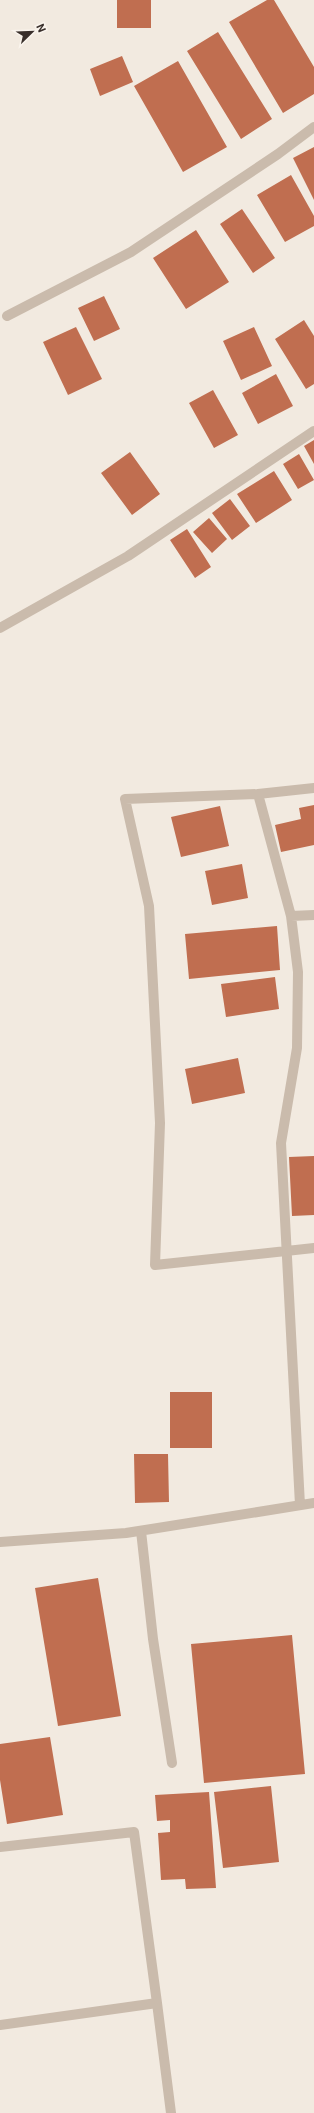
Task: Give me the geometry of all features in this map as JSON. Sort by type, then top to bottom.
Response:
[{"type":"street","points":[[7,316],[131,252],[278,154],[314,127]]},
{"type":"street","points":[[0,628],[128,556],[314,431]]},
{"type":"street","points":[[314,788],[258,794],[125,799],[149,906],[160,1123],[156,1265],[314,1248]]},
{"type":"street","points":[[258,794],[291,916],[298,972],[297,1048],[281,1143],[300,1505]]},
{"type":"street","points":[[291,916],[314,915]]},
{"type":"street","points":[[0,1542],[141,1531],[314,1503]]},
{"type":"street","points":[[141,1531],[153,1639],[172,1763]]},
{"type":"street","points":[[0,1846],[134,1832],[171,2113]]},
{"type":"street","points":[[0,2025],[157,2003]]},
{"type":"building","points":[[117,0],[151,0],[151,28],[117,28]]},
{"type":"building","points":[[267,0],[274,0],[314,67],[314,94],[283,113],[229,22]]},
{"type":"building","points":[[218,32],[272,119],[241,139],[187,51]]},
{"type":"building","points":[[122,56],[133,82],[100,96],[90,69]]},
{"type":"building","points":[[178,61],[227,147],[183,172],[134,86]]},
{"type":"building","points":[[314,147],[314,200],[293,158]]},
{"type":"building","points":[[291,175],[314,216],[314,226],[285,242],[257,195]]},
{"type":"building","points":[[242,209],[275,258],[253,273],[220,224]]},
{"type":"building","points":[[196,230],[229,282],[186,309],[153,258]]},
{"type":"building","points":[[104,296],[120,329],[94,341],[78,308]]},
{"type":"building","points":[[304,320],[314,336],[314,384],[306,389],[275,339]]},
{"type":"building","points":[[76,327],[102,379],[68,395],[43,342]]},
{"type":"building","points":[[254,327],[272,366],[241,380],[223,341]]},
{"type":"building","points":[[276,374],[293,406],[258,424],[242,393]]},
{"type":"building","points":[[213,390],[238,435],[214,448],[189,403]]},
{"type":"building","points":[[314,440],[314,464],[304,446]]},
{"type":"building","points":[[130,452],[160,494],[132,515],[101,473]]},
{"type":"building","points":[[299,454],[314,480],[298,489],[283,464]]},
{"type":"building","points":[[274,471],[292,500],[256,523],[237,494]]},
{"type":"building","points":[[230,499],[250,526],[232,540],[212,513]]},
{"type":"building","points":[[209,518],[227,539],[212,553],[193,532]]},
{"type":"building","points":[[187,529],[211,567],[195,578],[170,540]]},
{"type":"building","points":[[314,805],[314,845],[281,852],[275,825],[301,819],[299,808]]},
{"type":"building","points":[[220,806],[229,846],[181,857],[171,817]]},
{"type":"building","points":[[242,864],[248,898],[212,905],[205,871]]},
{"type":"building","points":[[277,926],[280,970],[189,979],[185,934]]},
{"type":"building","points":[[275,977],[279,1009],[226,1017],[221,984]]},
{"type":"building","points":[[238,1058],[245,1093],[192,1104],[185,1069]]},
{"type":"building","points":[[314,1156],[314,1215],[292,1216],[289,1157]]},
{"type":"building","points":[[170,1392],[212,1392],[212,1448],[170,1448]]},
{"type":"building","points":[[134,1454],[168,1454],[169,1502],[135,1503]]},
{"type":"building","points":[[98,1578],[121,1716],[58,1726],[35,1588]]},
{"type":"building","points":[[292,1635],[305,1774],[204,1783],[191,1644]]},
{"type":"building","points":[[50,1737],[63,1815],[7,1824],[0,1780],[0,1744]]},
{"type":"building","points":[[271,1786],[279,1862],[223,1868],[214,1792]]},
{"type":"building","points":[[209,1792],[216,1888],[186,1889],[185,1879],[161,1880],[158,1833],[170,1832],[170,1820],[157,1821],[155,1795]]}]
